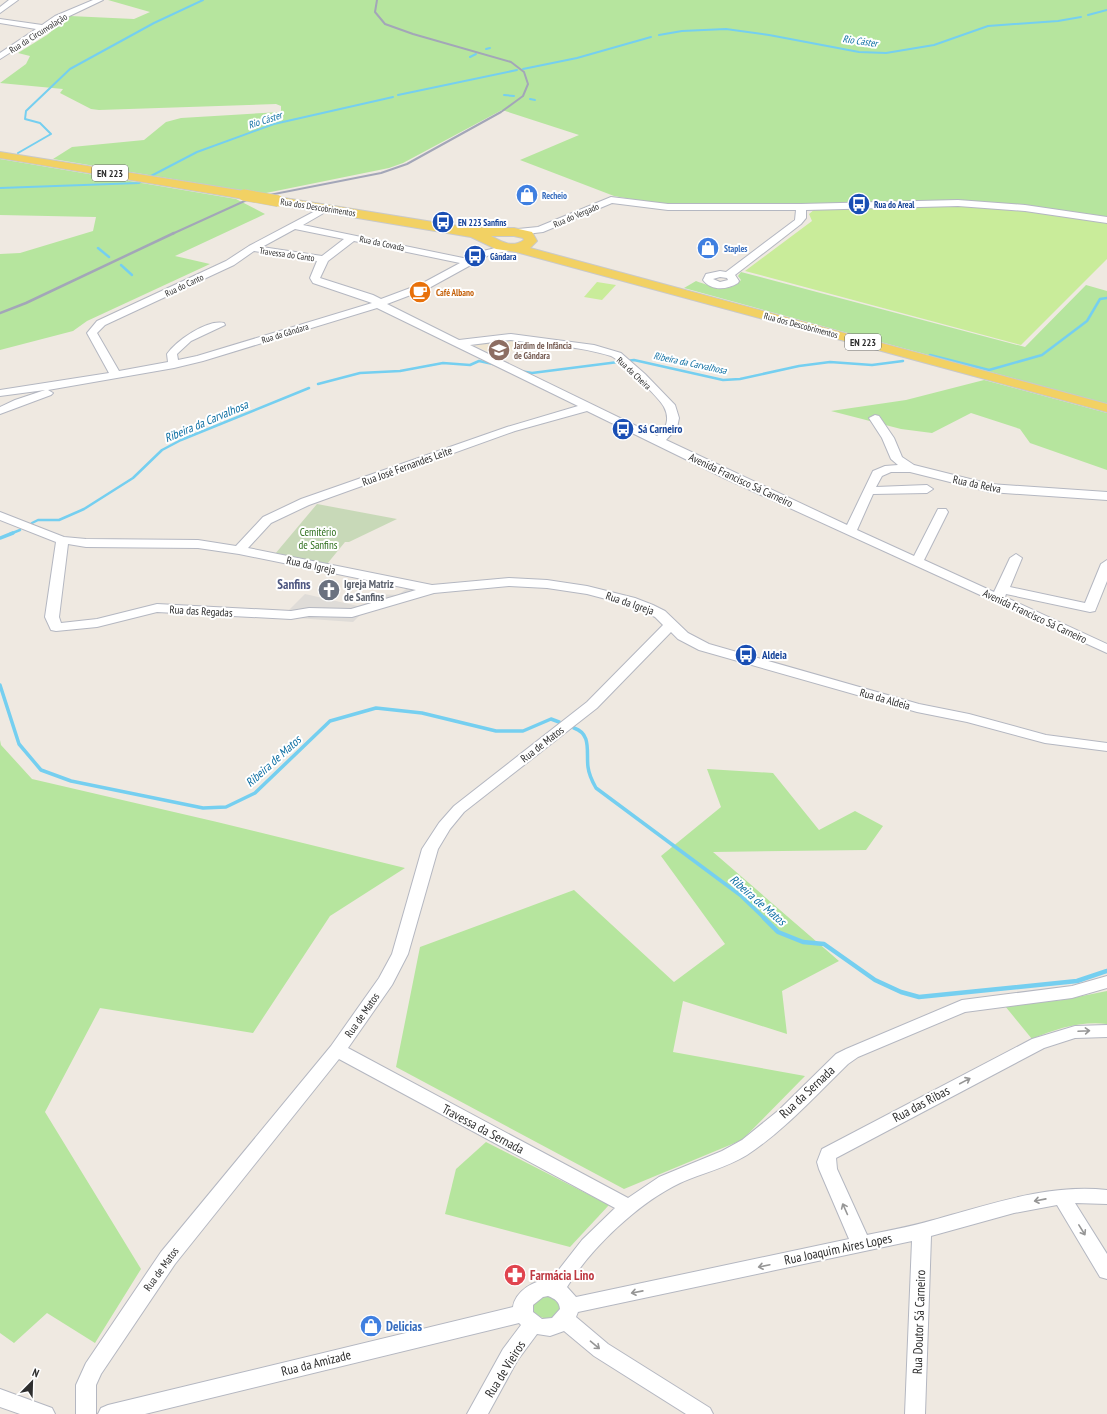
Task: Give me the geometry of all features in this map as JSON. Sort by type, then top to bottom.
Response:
[{"type":"main road","name":"Rua dos Descobrimentos","points":[[0,155],[417,223],[479,236],[494,243],[512,248],[1107,408]]},
{"type":"main road","name":"Rua dos Descobrimentos","points":[[494,243],[518,232],[534,237],[543,253],[564,261]]},
{"type":"main road","points":[[512,248],[534,237]]},
{"type":"street","points":[[0,11],[14,0]]},
{"type":"street","name":"Rua da Circunvalação","points":[[0,57],[58,18],[99,0]]},
{"type":"street","points":[[0,21],[44,28]]},
{"type":"street","name":"Rua do Vergado","points":[[534,237],[611,200],[668,207],[801,207]]},
{"type":"street","points":[[728,274],[798,222],[801,218],[801,207],[958,203],[1025,208],[1107,220]]},
{"type":"street","name":"Rua do Canto","points":[[116,376],[92,333],[101,323],[224,266],[252,248],[319,212]]},
{"type":"street","name":"Rua da Covada","points":[[295,226],[354,237],[468,262]]},
{"type":"street","points":[[323,259],[354,237]]},
{"type":"street","name":"Rua da Gândara","points":[[51,389],[73,383],[174,365],[271,338],[378,304],[425,286],[468,262],[494,243]]},
{"type":"street","name":"Travessa do Canto","points":[[252,248],[323,259]]},
{"type":"street","name":"Avenida Francisco Sá Carneiro","points":[[323,259],[316,268],[315,278],[317,281],[369,297],[377,301],[378,304],[656,441],[916,562],[1000,594],[1107,649]]},
{"type":"street","points":[[174,365],[172,354],[176,348],[204,329],[220,325]]},
{"type":"street","name":"Rua da Cheira","points":[[457,343],[483,339],[519,338],[594,348],[618,355],[669,405],[673,418],[671,428],[664,436],[656,441]]},
{"type":"street","points":[[0,393],[51,389]]},
{"type":"street","points":[[0,411],[51,389]]},
{"type":"street","name":"Rua José Fernandes Leite","points":[[240,550],[267,520],[305,502],[511,429],[588,407]]},
{"type":"street","name":"Rua da Relva","points":[[875,418],[888,438],[897,459],[910,468],[996,489],[1107,496]]},
{"type":"street","points":[[850,531],[877,474],[889,469],[910,468]]},
{"type":"street","points":[[868,491],[927,489]]},
{"type":"street","points":[[916,562],[942,512]]},
{"type":"street","name":"Rua da Igreja","points":[[0,516],[62,540],[86,543],[198,544],[240,550],[432,589],[509,582],[566,586],[630,601],[660,614],[672,624]]},
{"type":"street","name":"Rua das Regadas","points":[[62,540],[52,617],[56,628],[96,623],[157,608],[291,615],[309,612],[352,613],[432,589]]},
{"type":"street","points":[[1016,558],[1000,594],[1090,608],[1107,564]]},
{"type":"street","name":"Rua da Aldeia","points":[[672,624],[683,636],[704,647],[917,708],[969,718],[1045,739],[1107,747]]},
{"type":"street","name":"Rua de Matos","points":[[86,1414],[86,1385],[93,1370],[163,1264],[337,1050],[386,981],[400,954],[430,849],[444,826],[459,809],[592,705],[655,639],[672,624]]},
{"type":"street","points":[[655,639],[683,636]]},
{"type":"street","name":"Rua da Sernada","points":[[555,1290],[573,1262],[629,1207],[665,1182],[703,1168],[747,1146],[790,1110],[842,1059],[868,1045],[962,1006],[1072,992],[1107,982]]},
{"type":"street","name":"Rua das Ribas","points":[[861,1244],[828,1169],[826,1162],[828,1154],[1038,1043],[1075,1032],[1107,1031]]},
{"type":"street","name":"Travessa da Sernada","points":[[337,1050],[629,1207]]},
{"type":"street","points":[[1061,1196],[1107,1271]]},
{"type":"street","name":"Rua Joaquim Aires Lopes","points":[[567,1313],[922,1231],[1037,1201],[1061,1196],[1107,1197]]},
{"type":"street","name":"Rua Doutor Sá Carneiro","points":[[915,1414],[922,1231]]},
{"type":"street","points":[[567,1313],[554,1326],[546,1328],[528,1318],[524,1300],[534,1291],[548,1288],[565,1296],[567,1313],[601,1350],[703,1414]]},
{"type":"street","name":"Rua da Amizade","points":[[108,1414],[528,1318]]},
{"type":"street","name":"Rua de Vieiros","points":[[477,1414],[510,1355],[528,1318]]},
{"type":"street","points":[[0,1398],[44,1414]]},
{"type":"shaded area","name":"Jardim de Infância de Gândara","points":[[509,339],[532,342],[498,357],[470,343]]},
{"type":"shaded area","points":[[409,587],[438,592],[360,615],[353,622],[282,617],[305,594],[358,606],[367,603],[377,594],[398,595]]},
{"type":"green space","points":[[108,0],[1107,0],[1107,218],[963,202],[671,206],[614,196],[520,160],[579,135],[502,110],[403,163],[389,168],[266,193],[256,193],[53,159],[72,147],[144,140],[166,122],[181,118],[281,112],[281,106],[276,104],[99,110],[91,109],[60,93],[63,89],[0,83],[26,64],[30,56],[18,53],[47,35],[70,16],[134,19],[150,12]]},
{"type":"green space","points":[[0,159],[236,199],[265,214],[175,256],[210,264],[87,321],[73,331],[0,350],[0,254],[20,253],[93,231],[96,217],[0,215]]},
{"type":"green space","points":[[961,206],[1001,208],[1107,222],[1107,259],[1021,345],[745,271],[812,221],[809,214],[815,209]]},
{"type":"green space","points":[[741,272],[1025,347],[1086,285],[1107,291],[1107,404],[684,288],[696,281],[720,288],[731,287],[741,280],[738,276]]},
{"type":"green space","points":[[597,282],[616,285],[602,300],[584,297]]},
{"type":"green space","points":[[984,380],[1107,413],[1107,470],[1030,443],[1020,429],[971,413],[932,433],[901,429],[831,411],[906,400]]},
{"type":"green space","name":"Cemitério de Sanfins","points":[[317,504],[397,519],[349,542],[345,542],[327,564],[275,554]]},
{"type":"green space","points":[[0,740],[1,745],[32,779],[405,868],[330,916],[253,1033],[100,1008],[45,1112],[141,1269],[95,1343],[47,1313],[14,1343],[0,1333]]},
{"type":"green space","points":[[707,769],[773,773],[819,830],[855,811],[883,826],[866,850],[713,852],[839,961],[782,991],[787,1034],[683,1001],[673,1052],[805,1076],[742,1140],[624,1189],[396,1067],[420,947],[574,890],[674,982],[725,944],[661,856],[721,807]]},
{"type":"green space","points":[[1107,991],[1107,1024],[1097,1023],[1068,1027],[1032,1039],[1005,1006],[1062,1000]]},
{"type":"green space","points":[[486,1142],[609,1205],[570,1247],[445,1214],[456,1169]]},
{"type":"green space","points":[[540,1297],[553,1297],[560,1303],[560,1311],[551,1318],[538,1316],[534,1313],[534,1302]]},
{"type":"waterway","points":[[18,153],[51,134],[40,123],[25,119],[26,111],[70,69],[154,23],[203,0]]},
{"type":"waterway","name":"Rio Cáster","points":[[1088,15],[1107,10]]},
{"type":"waterway","name":"Rio Cáster","points":[[659,35],[682,31],[726,29],[769,35],[859,52],[886,53],[934,45],[988,26],[1058,21],[1081,17]]},
{"type":"waterway","name":"Rio Cáster","points":[[523,69],[577,58],[651,37]]},
{"type":"waterway","points":[[486,49],[490,48]]},
{"type":"waterway","points":[[470,57],[476,54]]},
{"type":"waterway","name":"Rio Cáster","points":[[398,95],[517,70]]},
{"type":"waterway","points":[[504,95],[514,96]]},
{"type":"waterway","name":"Rio Cáster","points":[[149,177],[197,152],[274,124],[393,97]]},
{"type":"waterway","points":[[530,99],[535,100]]},
{"type":"waterway","name":"Rio Cáster","points":[[0,188],[139,183],[142,181]]},
{"type":"waterway","points":[[98,248],[109,257]]},
{"type":"waterway","points":[[121,265],[132,275]]},
{"type":"waterway","name":"Ribeira da Carvalhosa","points":[[930,355],[989,370],[1042,355],[1087,321],[1100,299],[1107,298]]},
{"type":"waterway","name":"Ribeira da Carvalhosa","points":[[520,371],[532,373],[634,360],[723,380],[740,379],[799,366],[830,362],[872,365],[903,361]]},
{"type":"waterway","name":"Ribeira da Carvalhosa","points":[[318,384],[360,373],[400,371],[443,363],[470,365],[479,361],[493,364]]},
{"type":"waterway","name":"Ribeira da Carvalhosa","points":[[32,523],[38,520],[59,520],[84,509],[133,478],[162,450],[181,440],[309,388]]},
{"type":"waterway","name":"Ribeira da Carvalhosa","points":[[10,534],[20,530]]},
{"type":"waterway","name":"Ribeira da Carvalhosa","points":[[0,538],[13,533]]},
{"type":"waterway","name":"Ribeira de Matos","points":[[0,685],[19,744],[41,770],[71,781],[203,808],[226,807],[255,793],[330,721],[376,708],[422,713],[496,731],[523,731],[551,719],[559,722]]},
{"type":"waterway","name":"Ribeira de Matos","points":[[574,728],[580,731],[586,739],[588,770],[596,788],[740,895],[765,919]]},
{"type":"waterway","name":"Ribeira de Matos","points":[[765,919],[778,932],[803,942],[824,944],[875,980],[901,992],[919,997],[1077,981],[1107,971]]},
{"type":"railway","points":[[172,234],[249,199],[381,173],[407,164],[501,112],[523,96],[528,84],[524,72],[511,62],[413,34],[385,24],[375,12],[377,0]]},
{"type":"railway","points":[[0,313],[26,303],[174,233]]},
{"type":"place","name":"Recheio","points":[[527,195]]},
{"type":"place","name":"Rua do Areal","points":[[859,204]]},
{"type":"place","name":"EN 223 Sanfins","points":[[443,222]]},
{"type":"place","name":"Staples","points":[[708,248]]},
{"type":"place","name":"Gândara","points":[[475,256]]},
{"type":"place","name":"Café Albano","points":[[420,292]]},
{"type":"place","name":"Jardim de Infância de Gândara","points":[[499,350]]},
{"type":"place","name":"Sá Carneiro","points":[[623,429]]},
{"type":"place","name":"Igreja Matriz de Sanfins","points":[[329,590]]},
{"type":"place","name":"Aldeia","points":[[746,655]]},
{"type":"place","name":"Farmácia Lino","points":[[515,1275]]},
{"type":"place","name":"Delicias","points":[[371,1326]]},
{"type":"district","name":"Sanfins","points":[[294,584]]}]
